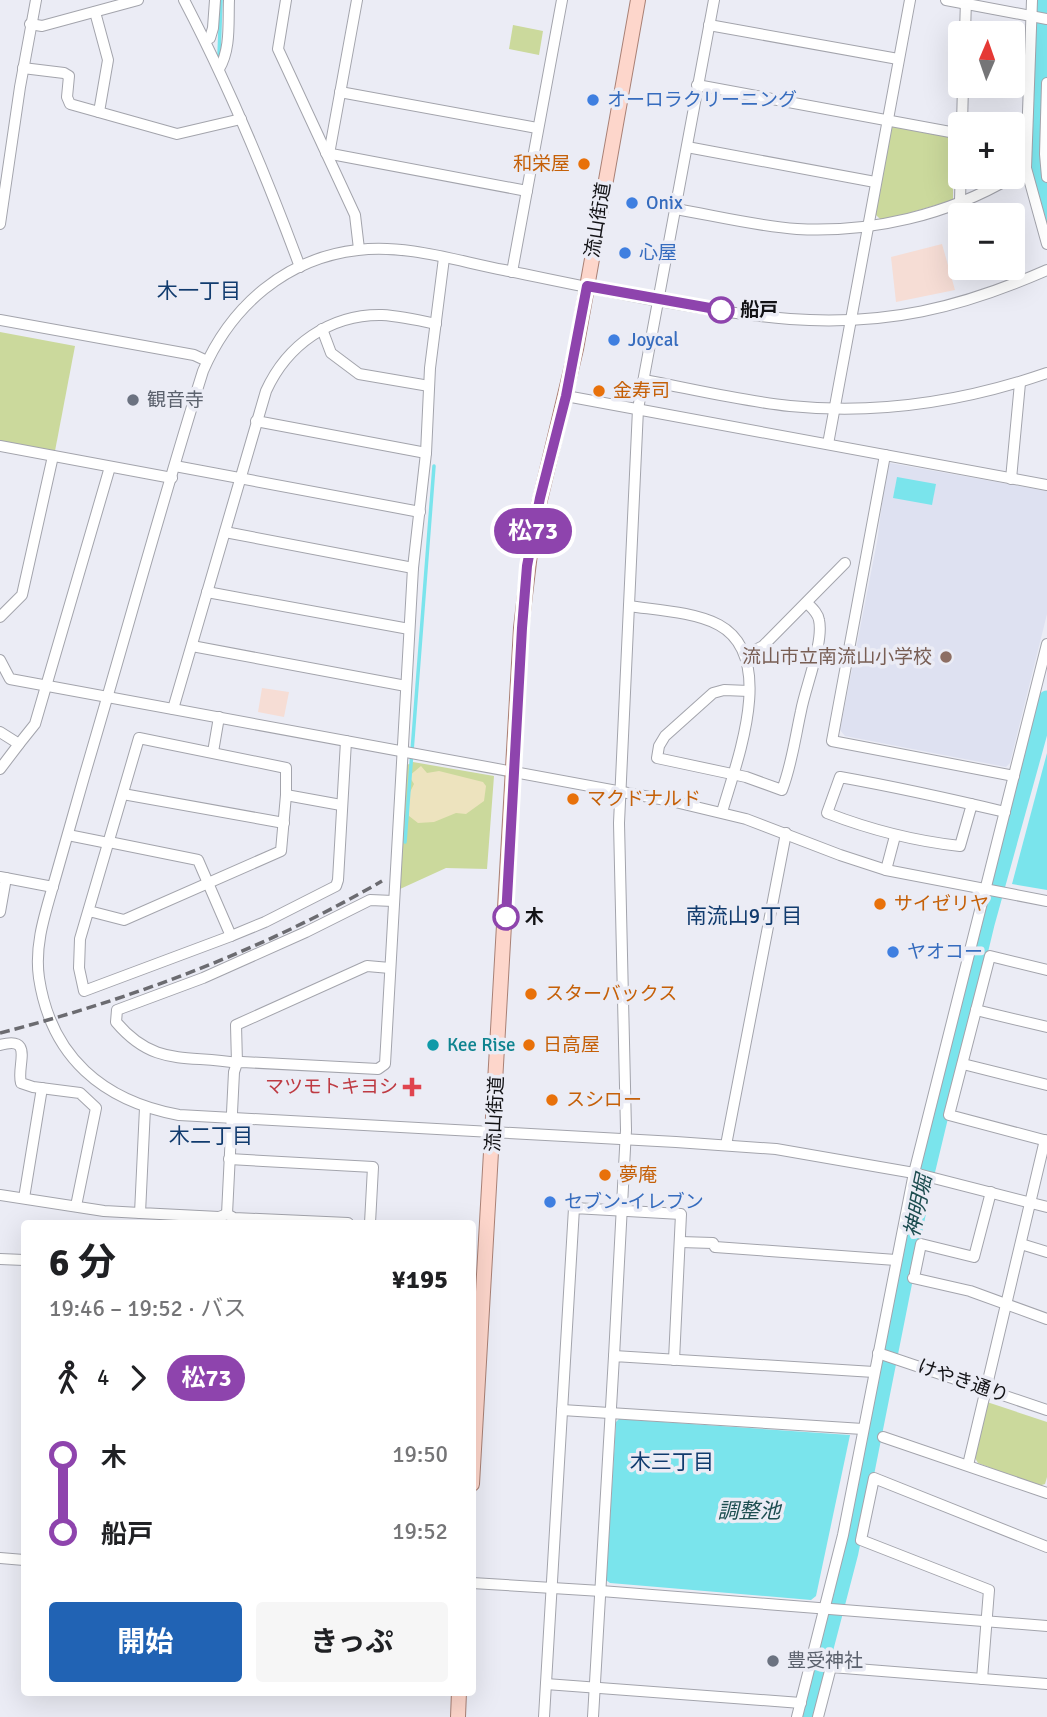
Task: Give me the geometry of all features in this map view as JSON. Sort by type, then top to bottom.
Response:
[{"type":"main road","name":"流山街道","points":[[476,1420],[527,566],[540,498],[566,396],[638,0]]},
{"type":"main road","points":[[458,1717],[459,1696]]},
{"type":"street","points":[[0,224],[30,24],[36,0]]},
{"type":"street","points":[[30,24],[42,26],[138,0]]},
{"type":"street","points":[[184,0],[219,69],[264,171],[300,267]]},
{"type":"street","points":[[205,40],[210,38],[213,28],[215,0]]},
{"type":"street","points":[[219,69],[226,48],[229,0]]},
{"type":"street","points":[[286,0],[278,48],[355,215],[359,249]]},
{"type":"street","points":[[328,153],[357,0]]},
{"type":"street","points":[[512,272],[562,0]]},
{"type":"street","points":[[593,1717],[626,1139],[619,823],[638,410],[714,0]]},
{"type":"street","points":[[828,444],[910,0]]},
{"type":"street","points":[[946,0],[1040,18]]},
{"type":"street","points":[[1031,0],[1040,18],[1026,168],[1047,244]]},
{"type":"street","points":[[965,21],[966,2]]},
{"type":"street","points":[[95,12],[108,60],[99,112]]},
{"type":"street","points":[[709,25],[898,59]]},
{"type":"street","points":[[23,68],[69,76],[67,97],[70,104],[177,134],[241,119]]},
{"type":"street","points":[[1047,83],[1047,177]]},
{"type":"street","points":[[697,85],[948,132]]},
{"type":"street","points":[[340,92],[537,128]]},
{"type":"street","points":[[687,147],[875,182]]},
{"type":"street","points":[[328,153],[527,191]]},
{"type":"street","points":[[1026,168],[1046,153]]},
{"type":"street","points":[[960,189],[960,202]]},
{"type":"street","points":[[676,209],[772,227],[797,229],[867,226],[924,214],[960,202],[986,189]]},
{"type":"street","points":[[1047,270],[1004,289],[953,306],[903,316],[849,320],[769,317],[658,300],[391,249],[359,249],[329,256],[284,274],[240,310],[219,338],[207,361],[108,696],[38,947],[38,974],[47,1012],[73,1058],[91,1077],[117,1096],[145,1108],[179,1115],[726,1145],[804,1153],[921,1174],[1047,1207]]},
{"type":"street","points":[[393,901],[370,900],[214,974],[117,1010],[116,1021],[141,1044],[161,1054],[191,1060],[382,1068],[385,1064],[413,568],[426,453],[429,386],[444,258]]},
{"type":"street","points":[[173,709],[256,421],[266,391],[279,366],[299,345],[322,329],[340,321],[392,316],[436,324]]},
{"type":"street","points":[[0,320],[194,355],[207,361]]},
{"type":"street","points":[[322,329],[331,353],[359,374],[429,386]]},
{"type":"street","points":[[644,380],[787,406],[860,410],[975,396],[1047,373]]},
{"type":"street","points":[[1011,479],[1020,383]]},
{"type":"street","points":[[566,396],[1047,485]]},
{"type":"street","points":[[256,421],[426,453]]},
{"type":"street","points":[[0,446],[172,478]]},
{"type":"street","points":[[885,455],[832,741],[1014,776]]},
{"type":"street","points":[[0,617],[22,595],[53,456]]},
{"type":"street","points":[[175,466],[420,512]]},
{"type":"street","points":[[0,769],[35,724],[110,467]]},
{"type":"street","points":[[225,532],[413,568]]},
{"type":"street","points":[[744,655],[763,646],[845,563]]},
{"type":"street","points":[[207,592],[409,629]]},
{"type":"street","points":[[749,691],[724,690],[713,693],[665,736],[659,746],[657,758],[732,774],[782,790],[791,768],[819,629],[816,612],[807,603]]},
{"type":"street","points":[[629,606],[708,621],[732,635],[744,655],[749,670],[746,721],[722,812]]},
{"type":"street","points":[[797,1717],[843,1535],[896,1260],[921,1174],[993,891],[1005,812],[1047,644]]},
{"type":"street","points":[[192,646],[406,686]]},
{"type":"street","points":[[0,660],[10,679],[722,812],[886,870],[1047,901]]},
{"type":"street","points":[[213,752],[219,717]]},
{"type":"street","points":[[0,732],[19,744]]},
{"type":"street","points":[[89,911],[124,920],[281,851],[287,771],[282,766],[139,738],[122,794],[109,843],[89,911],[79,948],[79,968],[84,991],[231,936],[276,917],[336,886],[346,741]]},
{"type":"street","points":[[972,804],[960,846],[895,836],[827,813],[840,777],[972,804],[1005,812]]},
{"type":"street","points":[[122,794],[284,823]]},
{"type":"street","points":[[286,795],[341,805]]},
{"type":"street","points":[[726,1145],[786,834]]},
{"type":"street","points":[[68,835],[198,860],[231,936]]},
{"type":"street","points":[[886,870],[895,836]]},
{"type":"street","points":[[0,912],[3,877],[53,887]]},
{"type":"street","points":[[968,1465],[1046,1140],[949,1115],[990,956],[1047,970]]},
{"type":"street","points":[[227,1214],[230,1118],[237,1063],[236,1025],[368,966],[390,968]]},
{"type":"street","points":[[976,1010],[1047,1027]]},
{"type":"street","points":[[0,1045],[16,1044],[23,1054],[19,1076],[21,1083],[80,1093],[96,1108],[76,1206]]},
{"type":"street","points":[[963,1064],[1047,1085]]},
{"type":"street","points":[[23,1198],[42,1088]]},
{"type":"street","points":[[140,1213],[145,1108]]},
{"type":"street","points":[[229,1159],[373,1167],[370,1220]]},
{"type":"street","points":[[991,1192],[974,1257],[921,1244],[914,1276],[1047,1319]]},
{"type":"street","points":[[0,1195],[104,1211],[219,1217],[227,1214]]},
{"type":"street","points":[[544,1717],[574,1208],[681,1214],[674,1360]]},
{"type":"street","points":[[103,1220],[104,1211]]},
{"type":"street","points":[[227,1214],[234,1218],[258,1220]]},
{"type":"street","points":[[680,1242],[896,1260]]},
{"type":"street","points":[[1021,1244],[1047,1252]]},
{"type":"street","points":[[0,1259],[21,1260]]},
{"type":"street","name":"けやき通り","points":[[880,1354],[1047,1410]]},
{"type":"street","points":[[614,1356],[874,1373]]},
{"type":"street","points":[[562,1410],[863,1429]]},
{"type":"street","points":[[883,1437],[1047,1493]]},
{"type":"street","points":[[982,1679],[989,1590],[861,1540],[874,1478],[1047,1547]]},
{"type":"street","points":[[0,1558],[21,1560]]},
{"type":"street","points":[[476,1583],[1047,1626]]},
{"type":"street","points":[[818,1717],[831,1667],[1047,1684]]},
{"type":"street","points":[[546,1684],[801,1703]]},
{"type":"shaded area","points":[[942,244],[948,265],[948,280],[952,280],[955,290],[896,302],[891,257]]},
{"type":"shaded area","name":"流山市立南流山小学校","points":[[890,463],[1047,491],[1047,614],[1010,763],[1006,767],[845,736],[840,730],[877,542],[887,466]]},
{"type":"shaded area","points":[[262,688],[289,692],[284,717],[258,712]]},
{"type":"green space","points":[[513,25],[543,31],[539,55],[509,49]]},
{"type":"green space","points":[[891,126],[948,136],[948,189],[953,189],[953,200],[882,221],[875,214]]},
{"type":"green space","points":[[0,332],[75,346],[55,451],[0,441]]},
{"type":"green space","points":[[413,762],[494,776],[487,869],[446,868],[400,889],[407,765]]},
{"type":"green space","points":[[987,1402],[1047,1422],[1045,1484],[1038,1486],[978,1463],[975,1458]]},
{"type":"sand","points":[[421,766],[427,773],[439,771],[483,782],[486,786],[484,801],[466,814],[456,813],[434,822],[418,823],[409,816],[409,794],[414,784],[409,776]]},
{"type":"water","points":[[897,477],[936,484],[932,505],[893,498]]},
{"type":"water","points":[[1047,753],[1047,890],[1012,884]]},
{"type":"water","name":"調整池","points":[[619,1419],[850,1435],[816,1596],[811,1600],[610,1583],[606,1580],[616,1422]]},
{"type":"waterway","points":[[219,56],[221,0]]},
{"type":"waterway","name":"神明堀","points":[[1040,0],[1036,175],[1047,214]]},
{"type":"waterway","points":[[405,842],[434,466]]},
{"type":"waterway","name":"神明堀","points":[[806,1717],[849,1552],[921,1190],[985,924],[1047,700]]},
{"type":"railway","points":[[0,1033],[99,1005],[196,970],[291,929],[382,881]]},
{"type":"bus line","name":"松73","points":[[506,917],[527,566],[540,498],[566,396],[587,286],[721,310]]},
{"type":"place","name":"オーロラクリーニング","points":[[593,100]]},
{"type":"place","name":"和栄屋","points":[[584,164]]},
{"type":"place","name":"Onix","points":[[632,203]]},
{"type":"place","name":"心屋","points":[[625,253]]},
{"type":"place","name":"船戸","points":[[721,310]]},
{"type":"place","name":"Joycal","points":[[614,340]]},
{"type":"place","name":"金寿司","points":[[599,391]]},
{"type":"place","name":"観音寺","points":[[133,400]]},
{"type":"place","name":"流山市立南流山小学校","points":[[946,657]]},
{"type":"place","name":"マクドナルド","points":[[573,799]]},
{"type":"place","name":"サイゼリヤ","points":[[880,904]]},
{"type":"place","name":"木","points":[[506,917]]},
{"type":"place","name":"ヤオコー","points":[[893,952]]},
{"type":"place","name":"スターバックス","points":[[531,994]]},
{"type":"place","name":"Kee Rise","points":[[433,1045]]},
{"type":"place","name":"日高屋","points":[[529,1045]]},
{"type":"place","name":"マツモトキヨシ","points":[[412,1087]]},
{"type":"place","name":"スシロー","points":[[552,1100]]},
{"type":"place","name":"夢庵","points":[[605,1175]]},
{"type":"place","name":"セブン-イレブン","points":[[550,1202]]},
{"type":"place","name":"豊受神社","points":[[773,1661]]},
{"type":"district","name":"木一丁目","points":[[199,291]]},
{"type":"district","name":"南流山9丁目","points":[[744,916]]},
{"type":"district","name":"木二丁目","points":[[211,1136]]},
{"type":"district","name":"木三丁目","points":[[672,1462]]}]
